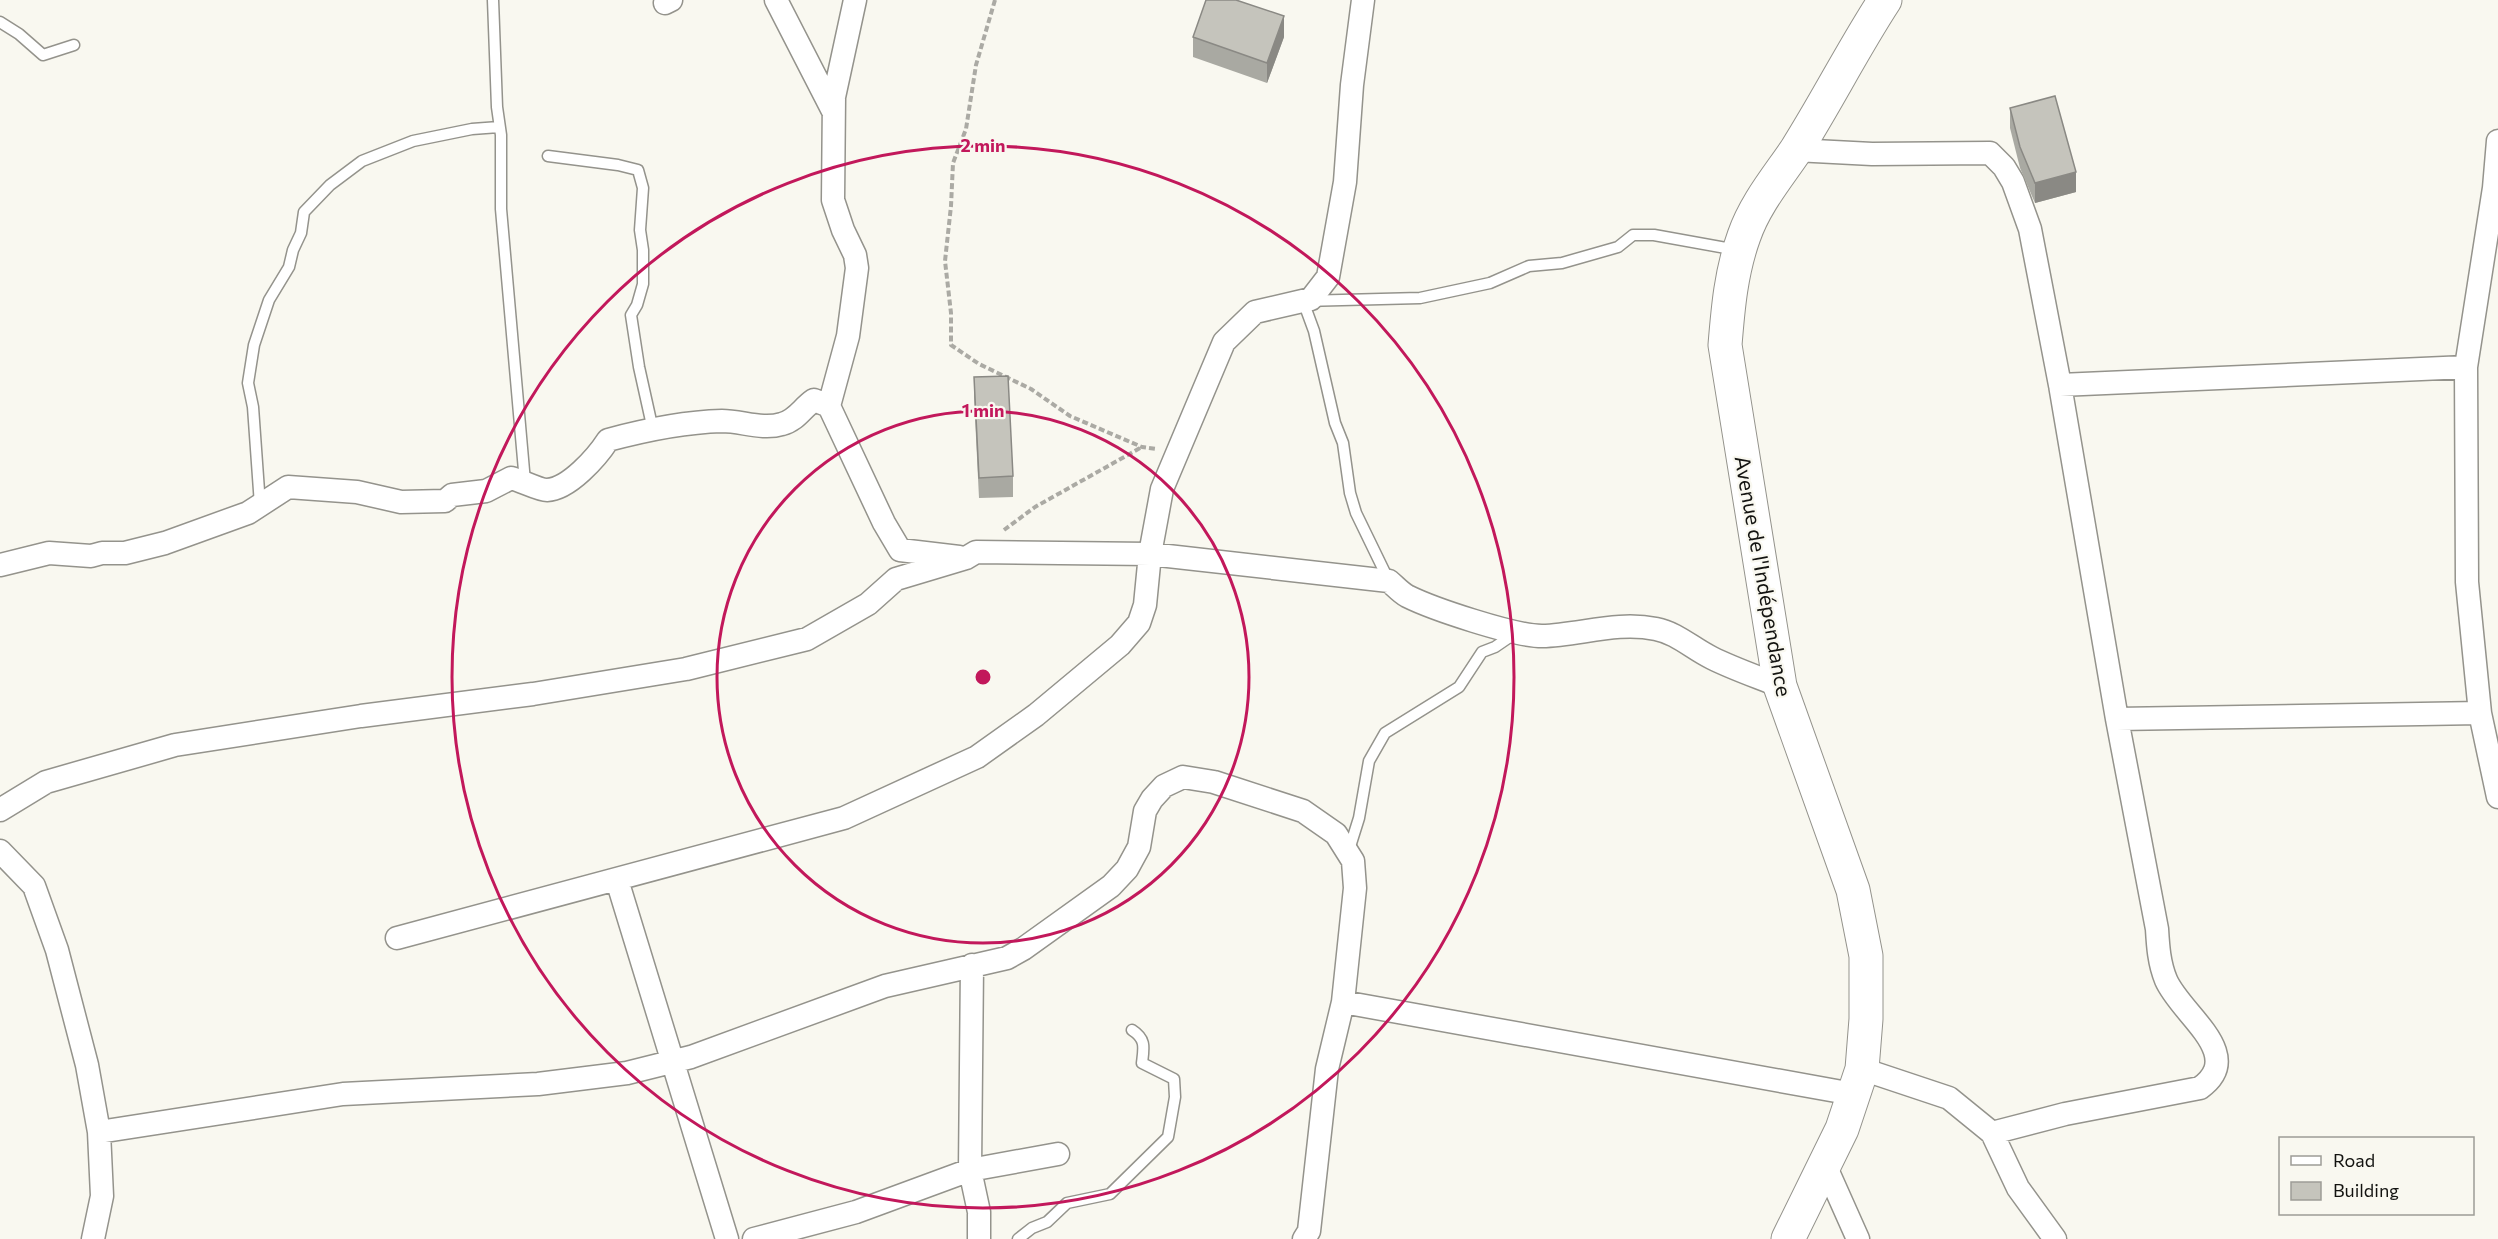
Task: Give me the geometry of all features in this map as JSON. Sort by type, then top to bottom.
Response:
[{"type":"highway","name":"Avenue de l'Indépendance","points":[[1788,1239],[1842,1129],[1857,1081],[1866,1019],[1866,956],[1853,890],[1780,686],[1725,345],[1729,290],[1744,236],[1765,192],[1795,150],[1884,0]]},
{"type":"street","points":[[776,0],[834,112]]},
{"type":"street","points":[[855,0],[834,97],[833,200],[843,230],[855,255],[857,268],[848,336],[829,406],[884,523],[900,550],[971,555],[1150,554],[1389,581],[1404,595],[1516,632],[1542,636],[1614,627],[1635,626],[1658,629],[1682,639],[1712,658],[1780,686]]},
{"type":"street","points":[[398,938],[844,819],[977,757],[1036,715],[1120,645],[1139,623],[1145,605],[1150,554],[1162,489],[1224,342],[1255,312],[1311,299],[1328,278],[1345,182],[1352,85],[1363,0]]},
{"type":"street","points":[[2498,141],[2494,188],[2466,367],[2467,582],[2480,713],[2498,797]]},
{"type":"street","points":[[1795,150],[1872,154],[1990,153],[2004,167],[2013,182],[2030,229],[2060,385],[2117,719],[2157,929],[2158,955],[2167,981],[2217,1053],[2218,1069],[2212,1079],[2200,1088],[2065,1114],[1992,1133]]},
{"type":"street","points":[[2060,385],[2466,367]]},
{"type":"street","points":[[0,565],[49,553],[91,556],[102,553],[125,553],[192,535],[249,513],[288,487],[357,492],[401,502],[445,501],[452,495],[486,491],[511,478],[546,490],[565,484],[597,456],[608,440],[685,424],[725,421],[773,426],[795,419],[805,406],[814,400],[829,406]]},
{"type":"street","points":[[885,589],[897,544]]},
{"type":"street","points":[[0,810],[46,782],[175,745],[361,716],[533,694],[686,669],[807,639],[868,604],[896,579],[971,555]]},
{"type":"street","points":[[2117,719],[2480,713]]},
{"type":"street","points":[[99,1132],[343,1094],[538,1084],[627,1073],[691,1058],[885,986],[1007,958],[1111,886],[1127,869],[1139,847],[1144,812],[1152,799],[1164,786],[1183,777],[1214,782],[1303,811],[1336,834],[1353,861],[1355,888],[1343,1002],[1327,1070],[1309,1231],[1304,1239]]},
{"type":"street","points":[[0,851],[34,886],[57,950],[87,1065],[99,1132],[102,1196],[93,1239]]},
{"type":"street","points":[[617,880],[727,1239]]},
{"type":"street","points":[[972,965],[970,1170],[979,1212],[979,1239]]},
{"type":"street","points":[[1343,1002],[1857,1081],[1949,1098],[1992,1133],[2018,1188],[2055,1239]]},
{"type":"street","points":[[754,1239],[856,1212],[970,1170],[1058,1154]]},
{"type":"street","points":[[1825,1165],[1858,1239]]},
{"type":"lane","points":[[493,0],[500,128],[501,209],[525,482]]},
{"type":"lane","points":[[0,22],[19,34],[43,55],[74,45]]},
{"type":"lane","points":[[260,505],[253,407],[248,383],[254,345],[269,300],[289,267],[293,250],[301,233],[304,212],[330,185],[362,161],[413,141],[472,129],[500,128]]},
{"type":"lane","points":[[548,156],[618,165],[638,170],[643,188],[640,230],[643,250],[643,284],[637,305],[631,315],[639,367],[653,430]]},
{"type":"lane","points":[[1389,581],[1356,513],[1350,493],[1343,442],[1335,423],[1314,331],[1303,301],[1420,298],[1490,283],[1529,266],[1562,263],[1618,248],[1633,235],[1654,235],[1740,251]]},
{"type":"lane","points":[[1348,853],[1359,818],[1369,761],[1385,733],[1459,687],[1482,652],[1516,632]]},
{"type":"lane","points":[[1018,1239],[1032,1228],[1047,1222],[1067,1203],[1110,1194],[1168,1137],[1175,1097],[1174,1079],[1142,1063],[1144,1044],[1141,1036],[1132,1030]]},
{"type":"path","points":[[995,0],[976,65],[966,129],[953,163],[945,261],[951,313],[951,345],[979,364],[1031,389],[1070,416],[1142,447],[1178,452]]},
{"type":"path","points":[[971,555],[1035,507],[1142,447]]},
{"type":"building","points":[[1206,0],[1236,0],[1284,16],[1267,63],[1193,37]]},
{"type":"building","points":[[2055,96],[2076,172],[2035,183],[2020,147],[2010,108]]},
{"type":"building","points":[[1008,376],[1013,476],[979,478],[974,377]]}]
